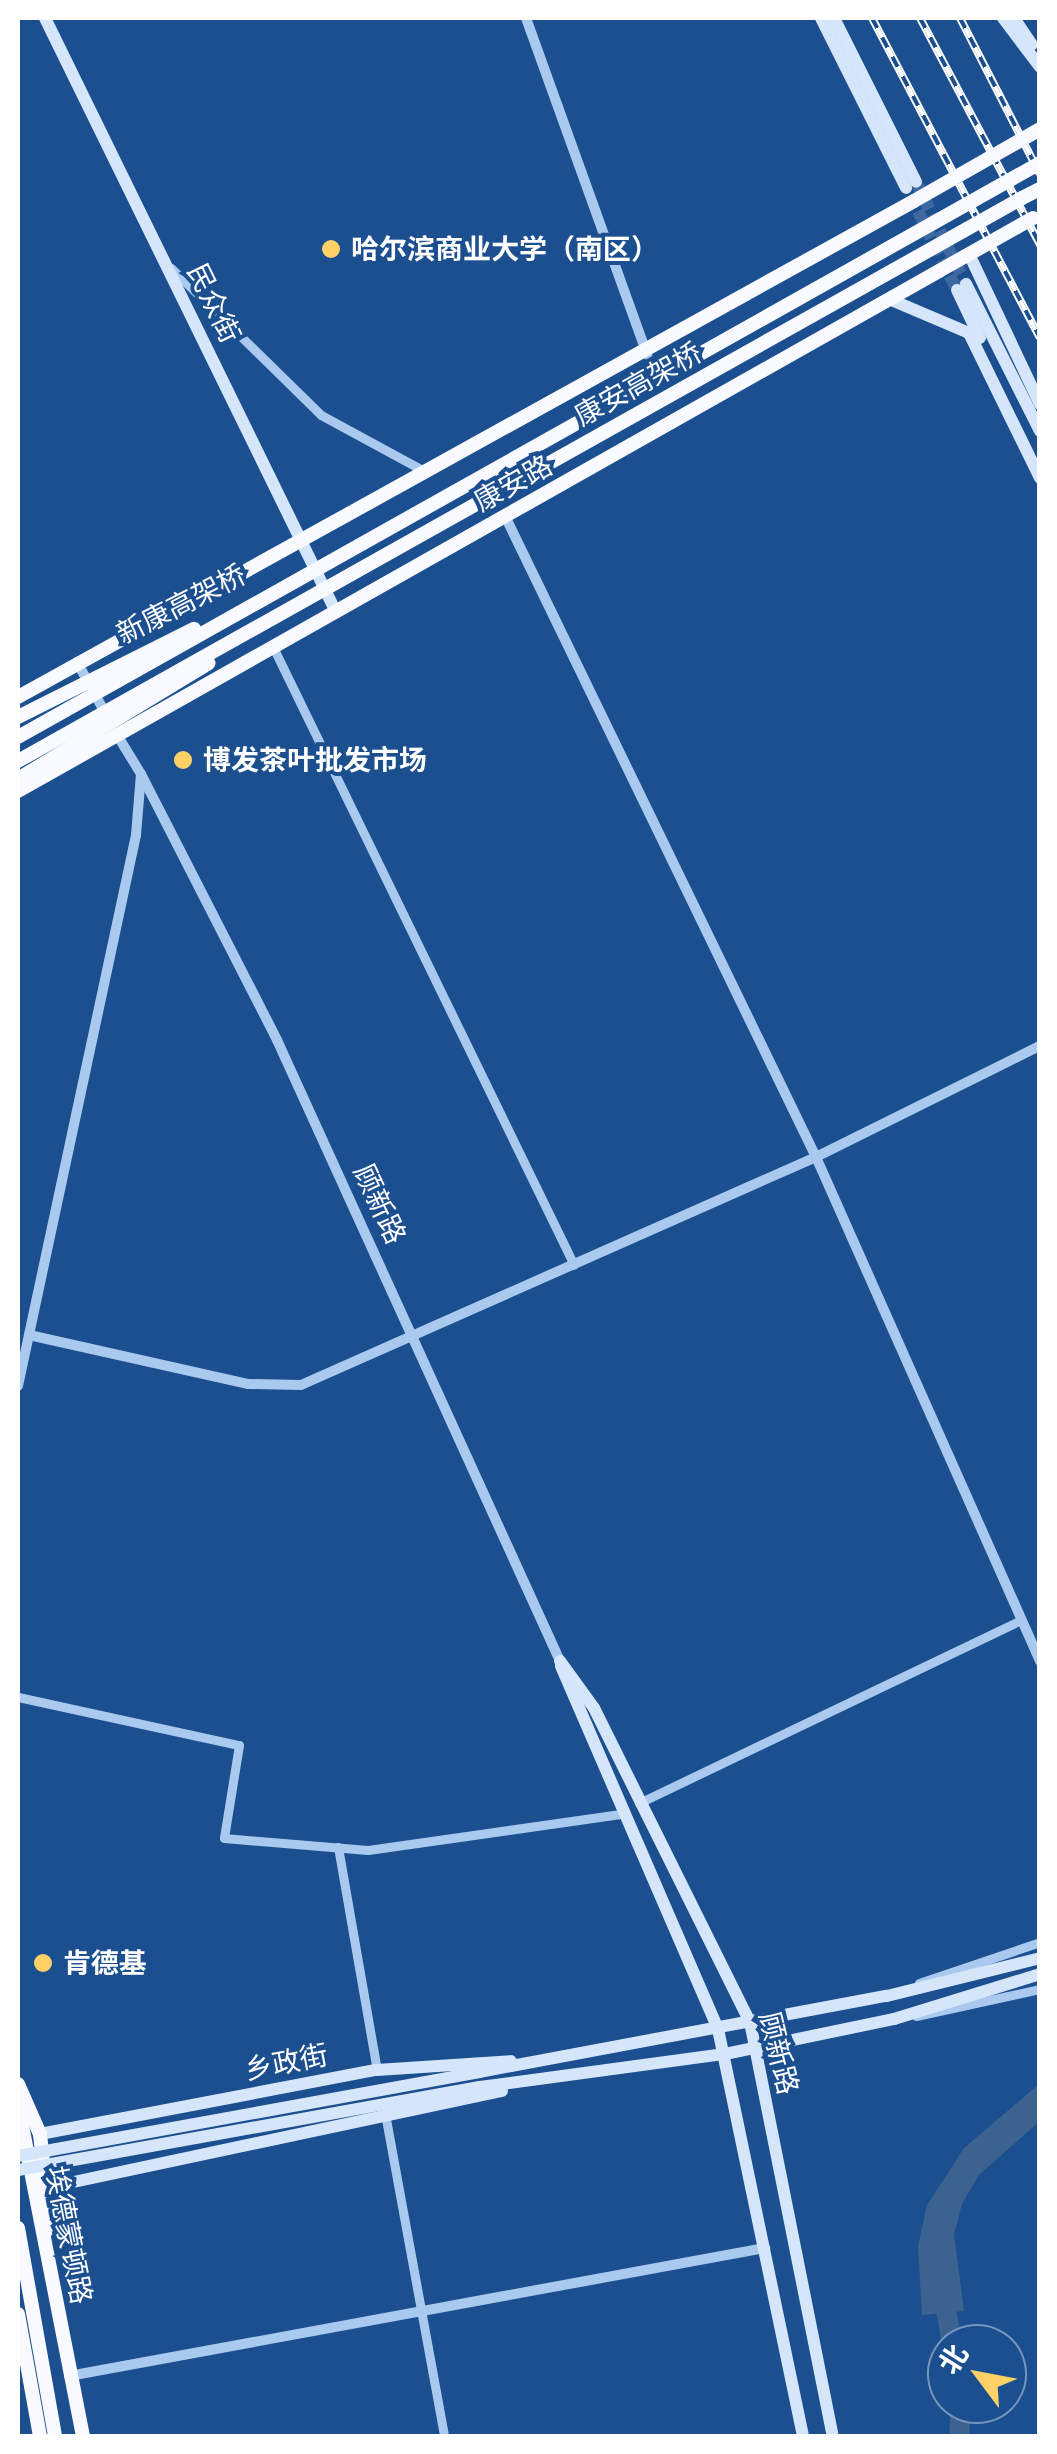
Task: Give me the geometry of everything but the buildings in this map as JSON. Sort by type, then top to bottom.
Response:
[{"type":"highway","name":"康安路","points":[[18,697],[301,539],[648,355],[912,190],[998,153],[1040,129]]},
{"type":"highway","name":"康安高架桥","points":[[18,737],[1040,162]]},
{"type":"highway","name":"康安高架桥","points":[[18,761],[1040,189]]},
{"type":"highway","name":"康安路","points":[[18,791],[1036,216]]},
{"type":"highway","name":"新康高架桥","points":[[18,717],[369,542]]},
{"type":"highway","points":[[18,780],[378,558]]},
{"type":"highway","points":[[18,2084],[40,2134],[50,2187],[50,2254]]},
{"type":"highway","name":"埃德蒙顿路","points":[[18,2105],[83,2436]]},
{"type":"highway","name":"埃德蒙顿路","points":[[18,2228],[55,2436]]},
{"type":"highway","points":[[18,2314],[24,2382],[42,2436]]},
{"type":"highway","name":"埃德蒙顿路","points":[[69,2376],[72,2436]]},
{"type":"highway","points":[[42,2436],[47,2386]]},
{"type":"main road","name":"民众街","points":[[46,18],[336,612]]},
{"type":"main road","points":[[822,18],[912,190]]},
{"type":"main road","points":[[834,18],[912,190]]},
{"type":"main road","points":[[1003,18],[1040,67]]},
{"type":"main road","points":[[1014,18],[1040,54]]},
{"type":"main road","points":[[969,254],[1040,404]]},
{"type":"main road","points":[[1040,431],[962,287],[1040,462]]},
{"type":"main road","points":[[888,298],[969,333],[1040,478]]},
{"type":"main road","name":"顾新路","points":[[560,1661],[640,1803],[750,2022],[832,2436]]},
{"type":"main road","name":"顾新路","points":[[560,1661],[620,1814],[718,2029],[803,2436]]},
{"type":"main road","name":"乡政街","points":[[18,2156],[718,2029],[970,1978],[1040,1958]]},
{"type":"main road","points":[[18,2170],[480,2087],[725,2054],[894,2019],[1040,1974]]},
{"type":"main road","name":"乡政街","points":[[40,2134],[378,2070],[544,2061]]},
{"type":"main road","points":[[50,2187],[386,2119],[543,2081]]},
{"type":"street","points":[[526,18],[648,355]]},
{"type":"street","points":[[168,265],[321,415],[428,474]]},
{"type":"street","points":[[505,516],[816,1157],[1040,1660]]},
{"type":"street","points":[[274,647],[574,1266]]},
{"type":"street","name":"顾新路","points":[[77,662],[118,735],[167,809],[560,1661]]},
{"type":"street","points":[[18,1386],[142,774]]},
{"type":"street","points":[[29,1335],[282,1388],[574,1266],[816,1157],[1040,1046]]},
{"type":"street","points":[[640,1803],[1022,1620]]},
{"type":"street","points":[[18,1697],[239,1745],[224,1838],[338,1848],[620,1814]]},
{"type":"street","points":[[338,1848],[378,2070]]},
{"type":"street","name":"乡政街","points":[[887,1996],[1040,1942]]},
{"type":"street","points":[[894,2019],[977,2010],[1040,1990]]},
{"type":"street","points":[[386,2119],[444,2436]]},
{"type":"street","points":[[69,2376],[764,2248]]},
{"type":"water","points":[[1039,2084],[1039,2122],[979,2175],[962,2204],[954,2234],[964,2311],[922,2315],[918,2246],[927,2205],[964,2148]]},
{"type":"waterway","points":[[942,2286],[949,2324]]},
{"type":"waterway","points":[[959,2436],[960,2424]]},
{"type":"tunnel","points":[[916,182],[966,284]]},
{"type":"tunnel","points":[[910,195],[957,290]]},
{"type":"railway","points":[[872,18],[1040,338]]},
{"type":"railway","points":[[920,18],[1040,245]]},
{"type":"railway","points":[[960,18],[1040,174]]},
{"type":"place","name":"哈尔滨商业大学（南区）","points":[[331,249]]},
{"type":"place","name":"博发茶叶批发市场","points":[[183,760]]},
{"type":"place","name":"肯德基","points":[[43,1963]]}]
